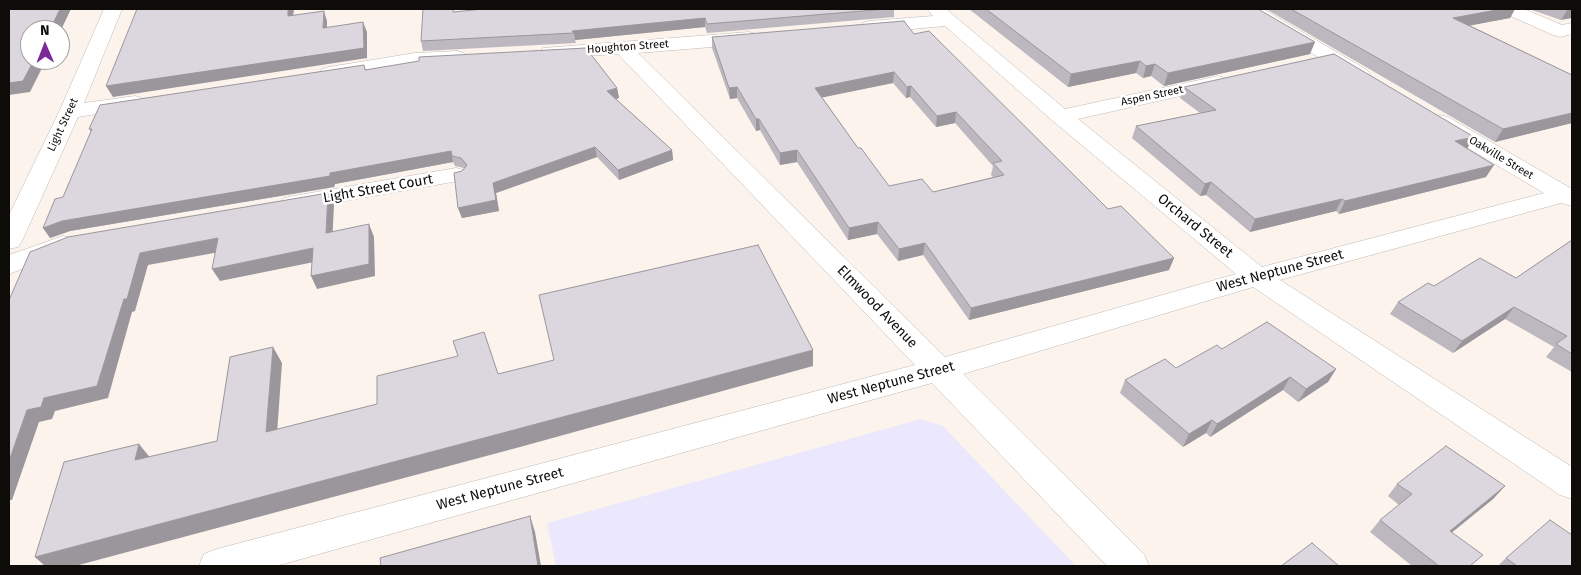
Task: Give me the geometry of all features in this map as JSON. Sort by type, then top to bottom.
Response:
[{"type":"street","name":"Light Street","points":[[9,240],[70,112],[113,9]]},
{"type":"street","points":[[1251,9],[1374,83]]},
{"type":"street","points":[[1510,9],[1560,31],[1572,28]]},
{"type":"street","points":[[850,29],[942,14]]},
{"type":"street","name":"Orchard Street","points":[[942,14],[1061,116],[1257,277],[1572,485]]},
{"type":"street","name":"Houghton Street","points":[[534,53],[771,36]]},
{"type":"street","name":"Elmwood Avenue","points":[[623,48],[1130,566]]},
{"type":"street","points":[[307,76],[415,60],[475,56]]},
{"type":"street","points":[[1303,63],[1332,57]]},
{"type":"street","name":"Aspen Street","points":[[1061,116],[1235,78]]},
{"type":"street","points":[[70,112],[149,100]]},
{"type":"street","name":"Oakville Street","points":[[1426,113],[1568,197]]},
{"type":"street","name":"Light Street Court","points":[[272,207],[456,176]]},
{"type":"street","name":"West Neptune Street","points":[[217,566],[939,370],[1257,277],[1568,197]]},
{"type":"street","points":[[9,265],[70,241],[89,238]]},
{"type":"shaded area","points":[[921,419],[943,426],[1076,566],[556,566],[547,523]]},
{"type":"building","points":[[9,9],[60,9],[55,20],[20,20],[20,70],[29,70],[23,81],[9,83]]},
{"type":"building","points":[[137,9],[288,9],[288,16],[324,11],[323,28],[363,22],[364,48],[106,86]]},
{"type":"building","points":[[423,9],[453,9],[453,12],[484,9],[886,9],[707,24],[705,18],[572,31],[574,33],[421,41]]},
{"type":"building","points":[[986,9],[1258,9],[1315,42],[1168,73],[1155,64],[1146,66],[1140,61],[1071,74]]},
{"type":"building","points":[[1291,9],[1502,9],[1453,18],[1572,75],[1572,113],[1503,129]]},
{"type":"building","points":[[904,21],[914,34],[929,31],[1108,209],[1121,206],[1174,258],[971,308],[925,243],[899,249],[878,222],[849,228],[797,150],[780,153],[759,119],[756,119],[737,87],[729,88],[712,37]],"holes":[[[894,72],[907,87],[911,86],[937,116],[956,112],[1002,161],[993,163],[1004,175],[933,192],[922,179],[889,186],[861,148],[858,148],[815,88]]]},
{"type":"building","points":[[586,48],[617,88],[607,91],[672,150],[618,170],[595,147],[493,183],[496,200],[458,208],[454,173],[462,171],[467,165],[461,158],[452,156],[451,151],[330,173],[330,176],[62,221],[43,228],[55,199],[63,197],[92,129],[89,129],[100,105],[364,65],[365,70],[419,61],[419,57]]},
{"type":"building","points":[[1334,54],[1474,137],[1455,141],[1494,165],[1345,201],[1342,199],[1255,219],[1211,182],[1205,184],[1136,126],[1216,110],[1184,87]]},
{"type":"building","points":[[328,193],[326,233],[369,224],[369,264],[311,276],[313,248],[212,269],[218,238],[140,253],[127,299],[124,299],[97,386],[44,398],[41,407],[27,410],[9,461],[9,300],[30,252],[68,237]]},
{"type":"building","points":[[1572,240],[1572,354],[1556,344],[1567,336],[1514,307],[1462,341],[1398,302],[1428,283],[1434,286],[1480,258],[1516,278]]},
{"type":"building","points":[[758,245],[813,350],[35,557],[64,462],[139,444],[135,460],[217,441],[230,357],[273,347],[266,432],[377,404],[377,376],[458,356],[453,341],[484,332],[498,374],[554,360],[539,295]]},
{"type":"building","points":[[1267,322],[1336,369],[1306,389],[1290,377],[1217,424],[1212,420],[1189,434],[1125,380],[1165,359],[1176,368],[1217,345],[1222,349]]},
{"type":"building","points":[[1446,446],[1505,486],[1450,531],[1483,555],[1470,566],[1439,566],[1380,520],[1412,494],[1397,484]]},
{"type":"building","points":[[530,516],[538,566],[381,566],[380,558]]},
{"type":"building","points":[[1550,520],[1572,535],[1572,566],[1517,566],[1506,558]]},
{"type":"building","points":[[1312,543],[1339,566],[1281,566]]}]
